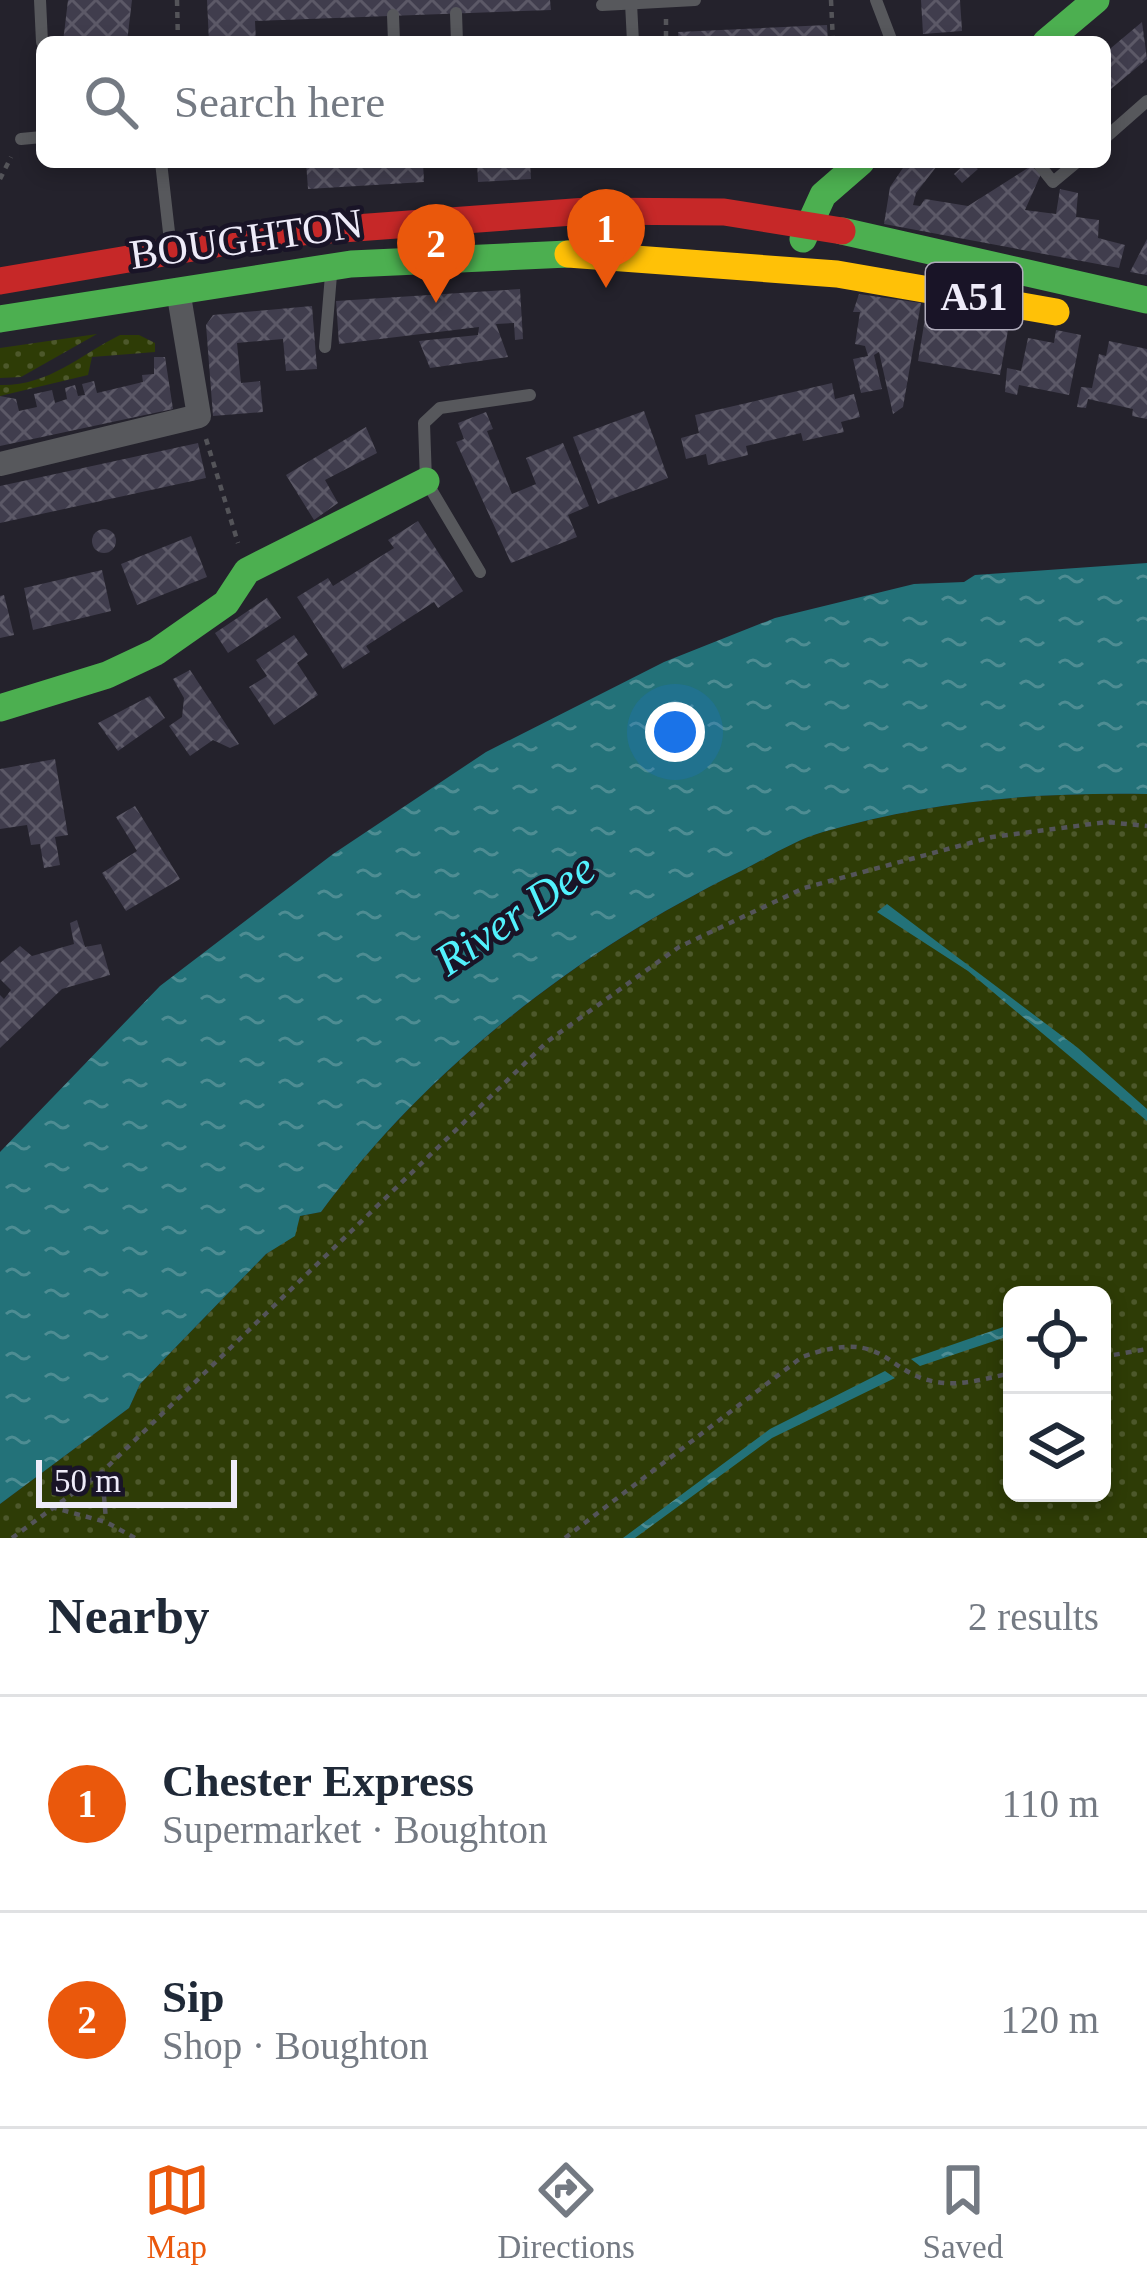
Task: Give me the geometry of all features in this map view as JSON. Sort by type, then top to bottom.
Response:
[{"type":"main road","points":[[1053,36],[1096,0]]},
{"type":"main road","points":[[801,267],[805,224],[840,175],[851,168]]},
{"type":"main road","name":"BOUGHTON","points":[[0,281],[274,234],[587,212],[724,212],[805,224],[1147,300]]},
{"type":"main road","name":"BOUGHTON","points":[[0,319],[332,268],[466,255],[579,254],[700,256],[801,267],[1085,318]]},
{"type":"main road","points":[[0,708],[107,675],[156,652],[226,603],[247,571],[426,481]]},
{"type":"street","points":[[0,464],[199,416],[178,290]]},
{"type":"lane","points":[[40,0],[42,36]]},
{"type":"lane","points":[[602,5],[695,0]]},
{"type":"lane","points":[[876,0],[890,36]]},
{"type":"lane","points":[[631,3],[633,36]]},
{"type":"lane","points":[[455,13],[457,36]]},
{"type":"lane","points":[[393,15],[394,36]]},
{"type":"lane","points":[[1111,132],[1147,101]]},
{"type":"lane","points":[[21,140],[36,138]]},
{"type":"lane","points":[[162,168],[178,290]]},
{"type":"lane","points":[[1042,168],[1053,182],[1070,168]]},
{"type":"lane","points":[[325,347],[332,268]]},
{"type":"lane","points":[[480,572],[426,481],[424,423],[440,408],[530,395]]},
{"type":"path","points":[[177,0],[178,36]]},
{"type":"path","points":[[831,0],[833,36]]},
{"type":"path","points":[[0,179],[21,140]]},
{"type":"path","points":[[199,416],[247,571]]},
{"type":"path","points":[[12,1538],[102,1472],[548,1041],[679,947],[804,888],[992,837],[1107,822],[1147,826]]},
{"type":"path","points":[[565,1538],[802,1357],[836,1345],[863,1347],[893,1358],[923,1378],[947,1384],[1003,1375]]},
{"type":"path","points":[[1111,1356],[1147,1349]]},
{"type":"path","points":[[102,1472],[106,1522]]},
{"type":"path","points":[[50,1507],[106,1522],[135,1538]]},
{"type":"green space","points":[[97,334],[21,377],[0,378],[0,348]]},
{"type":"green space","points":[[120,335],[139,335],[155,343],[155,352],[92,357],[88,375],[0,396],[0,385],[34,381]]},
{"type":"green space","points":[[1147,794],[1147,1538],[0,1538],[0,1504],[129,1408],[140,1384],[266,1254],[294,1236],[300,1216],[321,1212],[363,1159],[458,1061],[566,975],[681,902],[813,835],[903,813],[1024,797]]},
{"type":"water","name":"River Dee","points":[[1147,563],[1147,794],[983,801],[863,821],[781,850],[622,937],[565,975],[458,1061],[363,1159],[321,1212],[300,1216],[295,1236],[266,1254],[140,1384],[129,1408],[0,1504],[0,1152],[160,986],[333,854],[486,752],[664,662],[775,618],[914,584]]},
{"type":"water","points":[[887,904],[1078,1048],[1147,1109],[1147,1121],[968,971],[877,912]]},
{"type":"water","points":[[1003,1327],[1003,1338],[920,1366],[911,1359]]},
{"type":"water","points":[[885,1371],[895,1378],[772,1438],[635,1538],[623,1538],[770,1429]]},
{"type":"building","points":[[68,0],[132,0],[128,36],[64,36]]},
{"type":"building","points":[[207,0],[550,0],[551,10],[255,21],[256,36],[209,36]]},
{"type":"building","points":[[921,0],[960,0],[962,31],[923,34]]},
{"type":"building","points":[[1142,22],[1147,59],[1111,89],[1111,48]]},
{"type":"building","points":[[827,25],[828,36],[678,36],[678,32]]},
{"type":"building","points":[[306,168],[423,168],[424,182],[308,189]]},
{"type":"building","points":[[477,168],[530,168],[531,179],[478,182]]},
{"type":"building","points":[[903,168],[935,168],[916,193],[913,205],[920,206],[925,199],[968,206],[1034,168],[1041,174],[1025,210],[1056,214],[1060,189],[1078,193],[1076,217],[1099,220],[1098,238],[1125,245],[1119,268],[884,224],[890,187]]},
{"type":"building","points":[[960,168],[978,169],[962,183],[954,174]]},
{"type":"building","points":[[1147,239],[1147,275],[1130,272]]},
{"type":"building","points":[[520,289],[523,339],[515,340],[514,323],[496,324],[508,357],[430,368],[419,341],[478,335],[479,327],[339,344],[336,301]]},
{"type":"building","points":[[859,294],[921,303],[903,407],[893,414],[879,352],[874,355],[882,389],[861,393],[853,359],[868,356],[865,346],[855,344],[860,312],[853,312]]},
{"type":"building","points":[[312,306],[317,369],[286,371],[283,339],[237,343],[241,383],[260,381],[263,412],[213,416],[206,325],[213,315]]},
{"type":"building","points":[[927,306],[952,310],[950,319],[984,324],[986,315],[1010,319],[1000,375],[918,361]]},
{"type":"building","points":[[1056,330],[1081,335],[1069,395],[1019,385],[1017,395],[1005,392],[1007,368],[1021,371],[1028,338],[1054,343]]},
{"type":"building","points":[[1109,341],[1147,349],[1147,419],[1132,416],[1133,409],[1088,399],[1086,408],[1077,407],[1081,387],[1092,388],[1099,354],[1106,356]]},
{"type":"building","points":[[154,357],[165,357],[173,409],[0,446],[0,396],[16,399],[19,411],[37,407],[34,394],[52,390],[55,403],[67,399],[65,388],[75,385],[78,396],[85,395],[82,384],[94,381],[97,393],[143,382],[142,375],[154,374]]},
{"type":"building","points":[[832,383],[835,399],[854,394],[860,417],[841,422],[844,432],[803,441],[801,433],[746,446],[748,455],[708,465],[706,454],[686,459],[681,438],[699,433],[695,415]]},
{"type":"building","points":[[644,411],[668,478],[598,504],[573,437]]},
{"type":"building","points":[[486,412],[493,429],[487,431],[512,494],[536,484],[526,458],[563,443],[589,506],[568,515],[577,537],[511,563],[456,442],[464,439],[458,423]]},
{"type":"building","points":[[366,427],[377,453],[325,480],[338,503],[314,520],[286,475]]},
{"type":"building","points":[[198,443],[206,478],[0,523],[0,486]]},
{"type":"building","points":[[418,521],[463,591],[438,608],[434,602],[366,646],[370,652],[343,669],[297,597],[328,578],[333,586],[394,548],[388,540]]},
{"type":"building","points":[[104,529],[116,541],[104,553],[92,541]]},
{"type":"building","points":[[191,536],[207,577],[137,605],[121,564]]},
{"type":"building","points":[[102,570],[111,611],[33,630],[24,588]]},
{"type":"building","points":[[4,595],[14,635],[0,638],[0,596]]},
{"type":"building","points":[[267,598],[281,618],[228,653],[215,633]]},
{"type":"building","points":[[294,635],[308,655],[297,663],[318,695],[274,725],[249,687],[267,676],[256,660]]},
{"type":"building","points":[[190,670],[239,744],[230,748],[213,740],[190,756],[169,726],[182,717],[184,698],[173,679]]},
{"type":"building","points":[[150,696],[165,718],[118,751],[98,723]]},
{"type":"building","points":[[55,759],[68,835],[55,837],[60,865],[44,868],[40,844],[31,845],[27,825],[0,829],[0,769]]},
{"type":"building","points":[[135,806],[180,879],[126,911],[102,873],[137,851],[116,817]]},
{"type":"building","points":[[77,920],[85,947],[101,944],[110,975],[62,989],[0,1048],[0,995],[4,999],[11,990],[0,979],[0,963],[20,946],[32,956],[74,944],[70,923]]},
{"type":"traffic: fast","points":[[1053,36],[1096,0]]},
{"type":"traffic: fast","points":[[803,239],[823,195],[854,168]]},
{"type":"traffic: fast","points":[[842,231],[1147,300]]},
{"type":"traffic: fast","points":[[0,319],[351,264],[568,254]]},
{"type":"traffic: fast","points":[[0,708],[107,675],[156,652],[226,603],[247,571],[426,481]]},
{"type":"traffic: slow","points":[[568,254],[837,274],[1056,312]]},
{"type":"traffic: jam","points":[[0,281],[274,234],[587,211],[724,212],[842,231]]},
{"type":"place","name":"Chester Express","points":[[606,288]]},
{"type":"place","name":"Sip","points":[[436,303]]}]
